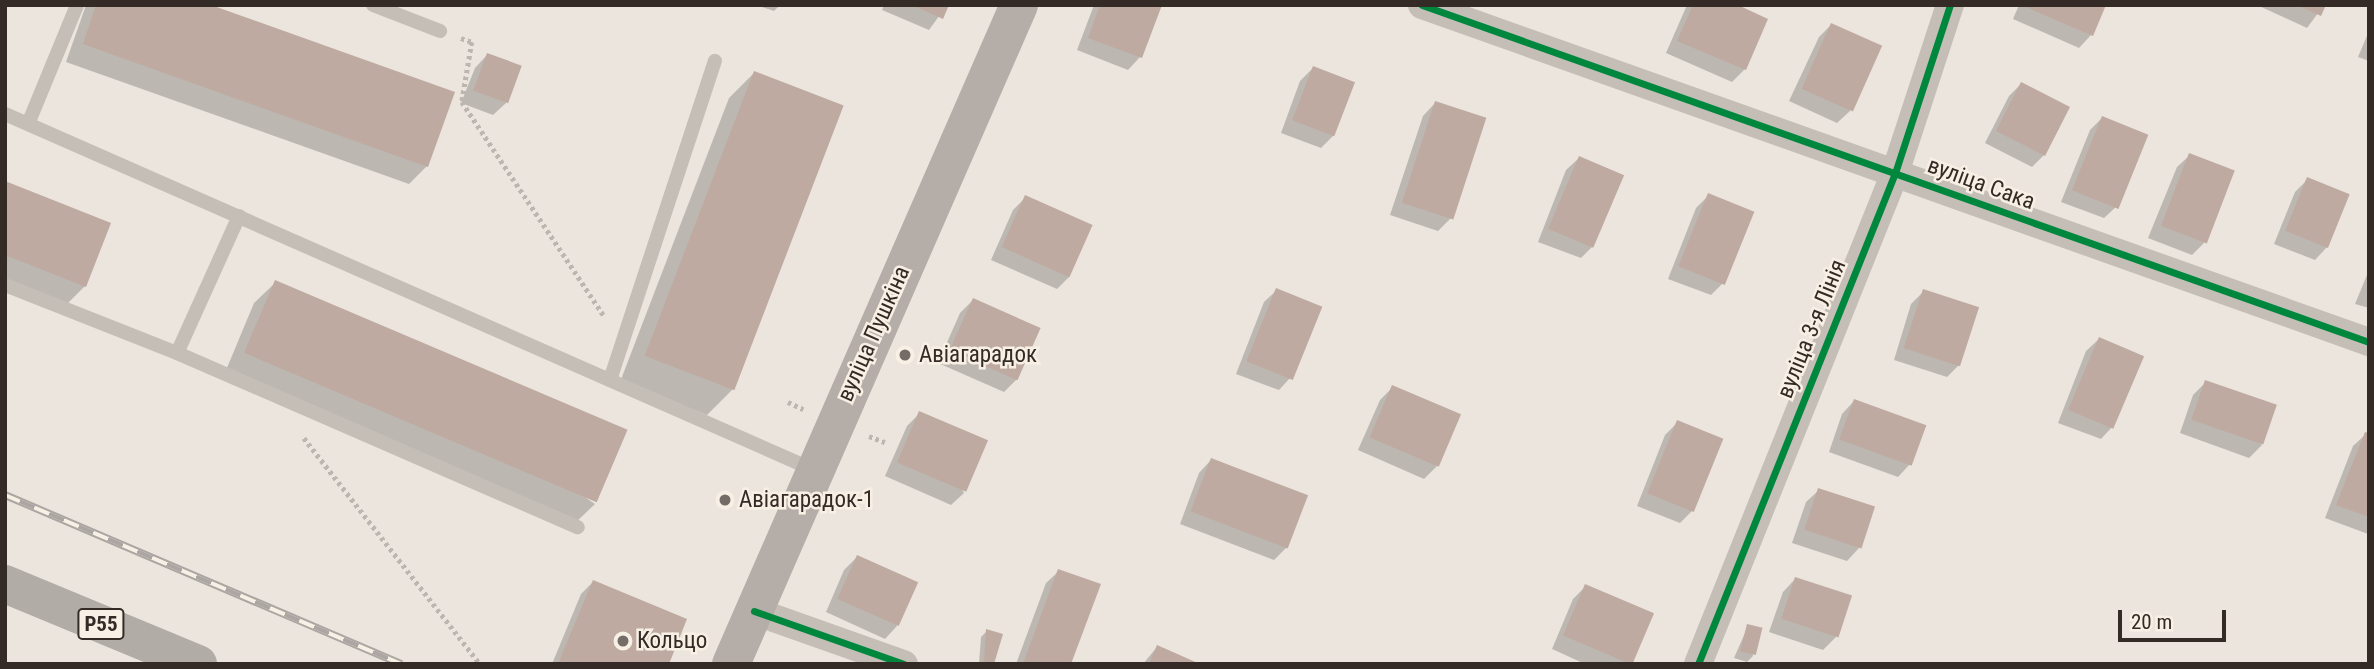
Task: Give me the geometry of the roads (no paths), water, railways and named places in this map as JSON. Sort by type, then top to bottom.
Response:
[{"type":"main road","name":"вуліца Пушкіна","points":[[731,664],[1019,5]]},
{"type":"main road","name":"Р55","points":[[5,584],[198,664]]},
{"type":"street","name":"вуліца Сака","points":[[1422,5],[2369,342]]},
{"type":"street","name":"вуліца 3-я Лінія","points":[[1698,664],[1895,173],[1950,5]]},
{"type":"street","points":[[754,611],[904,664]]},
{"type":"lane","points":[[28,124],[77,5]]},
{"type":"lane","points":[[373,5],[440,31]]},
{"type":"lane","points":[[610,380],[715,61]]},
{"type":"lane","points":[[5,114],[815,470]]},
{"type":"lane","points":[[177,353],[239,216]]},
{"type":"lane","points":[[5,285],[177,353],[578,527]]},
{"type":"railway","points":[[5,495],[401,664]]},
{"type":"place","name":"Авіагарадок","points":[[905,355]]},
{"type":"place","name":"Авіагарадок-1","points":[[725,500]]},
{"type":"place","name":"Кольцо","points":[[623,641]]}]
